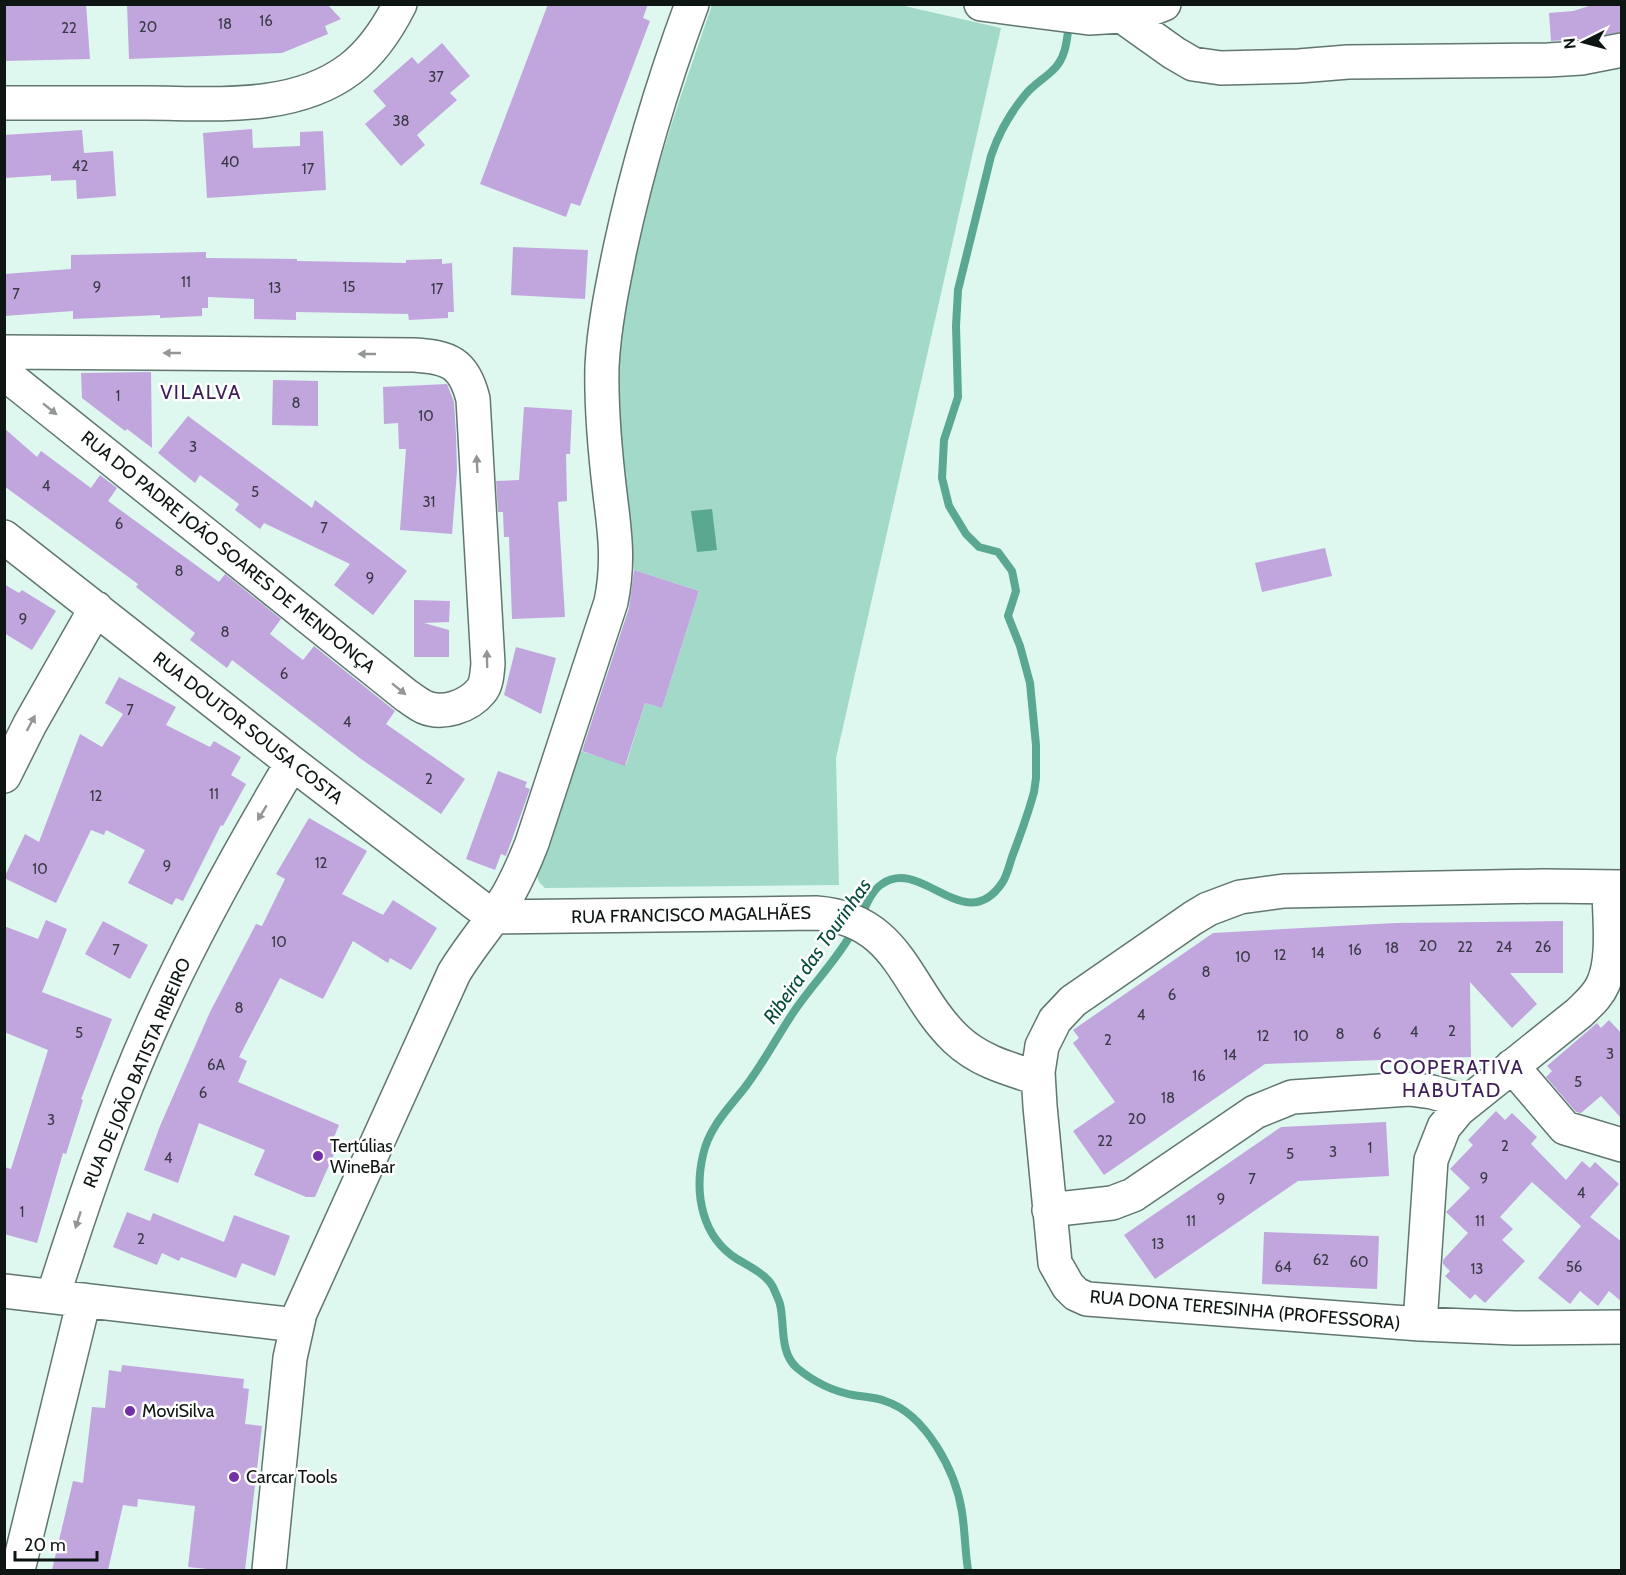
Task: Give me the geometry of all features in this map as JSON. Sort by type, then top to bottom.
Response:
[{"type":"street","points":[[4,103],[215,103],[280,98],[328,82],[350,69],[386,30],[400,4]]},
{"type":"street","points":[[269,1570],[290,1358],[296,1324],[454,973],[507,896],[532,843],[613,591],[617,555],[603,411],[602,365],[606,334],[615,278],[638,171],[657,103],[692,4]]},
{"type":"street","points":[[981,4],[1089,18],[1136,15],[1164,4]]},
{"type":"street","points":[[1122,16],[1193,64],[1221,68],[1348,62],[1548,60],[1581,58],[1622,50]]},
{"type":"street","name":"RUA DO PADRE JOÃO SOARES DE MENDONÇA","points":[[4,352],[414,355],[448,360],[460,369],[470,384],[473,399],[488,664],[482,690],[461,706],[436,710],[424,707],[407,696],[4,373]]},
{"type":"street","name":"RUA DOUTOR SOUSA COSTA","points":[[4,537],[493,917]]},
{"type":"street","points":[[4,776],[30,724],[96,608]]},
{"type":"street","name":"RUA DE JOÃO BATISTA RIBEIRO","points":[[18,1570],[87,1191],[154,1021],[193,939],[242,848],[292,763]]},
{"type":"street","points":[[1420,1324],[1431,1160],[1444,1127],[1468,1102],[1590,1003],[1603,986],[1615,977],[1610,948],[1615,887]]},
{"type":"street","name":"RUA DONA TERESINHA (PROFESSORA)","points":[[1615,887],[1284,891],[1256,894],[1223,903],[1193,918],[1068,1005],[1055,1020],[1042,1046],[1038,1078],[1055,1263],[1068,1286],[1076,1294],[1087,1299],[1420,1324],[1514,1328],[1622,1328]]},
{"type":"street","name":"RUA FRANCISCO MAGALHÃES","points":[[493,917],[816,913],[841,916],[861,924],[891,950],[941,1022],[963,1044],[992,1063],[1038,1078]]},
{"type":"street","points":[[1512,1066],[1565,1128],[1622,1145]]},
{"type":"street","points":[[1049,1210],[1112,1203],[1133,1195],[1255,1112],[1292,1097],[1408,1089],[1432,1092],[1468,1102]]},
{"type":"street","points":[[4,1291],[296,1324]]},
{"type":"shaded area","points":[[712,5],[900,5],[1001,28],[836,758],[839,885],[545,888],[539,882],[536,874],[577,750],[626,765],[645,703],[662,708],[699,591],[634,570],[620,457],[618,389],[621,339],[638,241],[665,145]]},
{"type":"shaded area","points":[[712,509],[717,550],[697,552],[691,511]]},
{"type":"building","points":[[4,4],[86,4],[90,59],[4,61]]},
{"type":"building","points":[[127,4],[327,4],[341,19],[325,26],[328,34],[282,53],[129,59]]},
{"type":"building","points":[[548,4],[648,4],[643,18],[650,21],[580,206],[571,203],[566,217],[480,184]]},
{"type":"building","points":[[1595,4],[1622,4],[1622,32],[1551,41],[1549,13],[1573,11]]},
{"type":"building","points":[[442,43],[470,76],[450,93],[457,100],[417,135],[425,145],[401,166],[365,124],[386,106],[373,91],[412,57],[418,64]]},
{"type":"building","points":[[252,129],[253,148],[300,146],[300,132],[323,131],[326,190],[207,198],[203,133]]},
{"type":"building","points":[[82,130],[84,153],[113,151],[116,196],[77,199],[76,180],[51,181],[51,175],[4,178],[4,135]]},
{"type":"building","points":[[513,247],[588,250],[585,299],[511,295]]},
{"type":"building","points":[[206,252],[206,258],[297,259],[297,261],[406,263],[406,260],[442,259],[442,264],[452,263],[454,312],[448,312],[448,318],[409,320],[408,314],[296,312],[296,320],[254,319],[254,299],[208,297],[208,308],[202,308],[202,316],[160,318],[160,315],[73,319],[73,311],[4,316],[4,274],[71,269],[71,255]]},
{"type":"building","points":[[151,372],[152,448],[127,429],[125,431],[82,398],[81,373]]},
{"type":"building","points":[[273,380],[318,381],[318,426],[272,425]]},
{"type":"building","points":[[447,384],[454,402],[456,435],[457,471],[452,534],[400,530],[406,449],[399,449],[398,423],[384,424],[383,387]]},
{"type":"building","points":[[524,407],[572,410],[570,454],[566,454],[567,501],[558,502],[565,617],[512,619],[509,537],[504,537],[503,512],[498,512],[496,481],[519,480]]},
{"type":"building","points":[[188,416],[312,508],[315,500],[407,571],[373,615],[334,585],[350,564],[264,523],[260,529],[235,510],[239,504],[200,475],[195,483],[158,453]]},
{"type":"building","points":[[4,428],[37,457],[41,451],[91,488],[100,475],[117,488],[108,501],[219,582],[225,574],[281,619],[270,634],[303,660],[314,646],[395,711],[386,724],[465,779],[441,814],[361,759],[232,660],[227,668],[190,640],[195,633],[136,587],[138,584],[4,486]]},
{"type":"building","points":[[1325,548],[1332,576],[1262,592],[1255,563]]},
{"type":"building","points":[[634,570],[699,591],[662,708],[645,703],[625,766],[582,751],[629,608]]},
{"type":"building","points":[[4,584],[19,593],[22,590],[56,611],[32,650],[4,633]]},
{"type":"building","points":[[414,600],[450,601],[449,622],[424,623],[449,630],[449,657],[414,657]]},
{"type":"building","points":[[516,647],[556,658],[541,714],[504,695]]},
{"type":"building","points":[[119,677],[176,707],[166,725],[210,747],[214,741],[241,757],[231,775],[246,784],[223,826],[221,825],[183,901],[176,898],[172,905],[128,883],[145,850],[106,830],[104,835],[91,830],[56,903],[4,878],[25,834],[39,842],[80,734],[102,747],[123,714],[105,703]]},
{"type":"building","points":[[498,771],[527,782],[525,787],[530,789],[506,856],[501,854],[495,870],[466,859]]},
{"type":"building","points":[[309,818],[367,851],[342,894],[383,915],[393,900],[437,928],[411,970],[390,958],[388,963],[353,941],[323,999],[280,978],[239,1057],[247,1061],[238,1082],[339,1125],[332,1142],[338,1145],[315,1197],[306,1197],[254,1175],[265,1150],[199,1123],[178,1183],[144,1170],[160,1126],[210,1012],[256,924],[262,926],[285,879],[276,874]]},
{"type":"building","points":[[46,920],[67,929],[42,992],[112,1019],[81,1099],[83,1100],[66,1154],[63,1153],[37,1243],[4,1234],[4,1167],[11,1169],[48,1050],[4,1032],[4,926],[38,939]]},
{"type":"building","points":[[103,921],[148,945],[130,979],[85,954]]},
{"type":"building","points":[[1563,921],[1563,973],[1510,973],[1537,1004],[1512,1028],[1470,982],[1471,1057],[1265,1064],[1104,1175],[1073,1131],[1115,1102],[1073,1043],[1079,1038],[1073,1030],[1213,933],[1395,923]]},
{"type":"building","points":[[1609,1020],[1622,1034],[1622,1119],[1601,1096],[1581,1113],[1576,1112],[1546,1077],[1552,1071],[1547,1066],[1597,1023],[1601,1028]]},
{"type":"building","points":[[1496,1111],[1505,1120],[1512,1113],[1537,1137],[1531,1144],[1566,1180],[1582,1161],[1590,1168],[1595,1162],[1619,1184],[1590,1217],[1622,1242],[1622,1302],[1609,1291],[1598,1306],[1580,1291],[1570,1304],[1538,1278],[1581,1226],[1532,1182],[1500,1217],[1513,1229],[1502,1240],[1525,1261],[1485,1303],[1475,1294],[1470,1299],[1445,1276],[1450,1271],[1443,1264],[1443,1260],[1468,1233],[1446,1212],[1470,1188],[1450,1169],[1473,1145],[1468,1140]]},
{"type":"building","points":[[1386,1122],[1389,1176],[1298,1181],[1155,1279],[1124,1235],[1281,1127]]},
{"type":"building","points":[[127,1212],[150,1221],[153,1213],[224,1242],[234,1215],[290,1236],[275,1276],[242,1263],[236,1278],[181,1257],[179,1261],[162,1253],[157,1265],[113,1247]]},
{"type":"building","points":[[1264,1232],[1379,1236],[1377,1289],[1262,1284]]},
{"type":"building","points":[[122,1365],[244,1379],[243,1388],[249,1389],[245,1424],[262,1426],[245,1570],[188,1567],[195,1506],[138,1499],[137,1507],[123,1505],[108,1570],[52,1570],[73,1481],[83,1483],[92,1407],[105,1408],[109,1370],[121,1372]]},
{"type":"waterway","name":"Ribeira das Tourinhas","points":[[860,918],[875,891],[882,884],[897,878],[912,880],[958,900],[973,902],[988,898],[1005,877],[1034,792],[1036,745],[1030,683],[1020,646],[1008,616],[1016,591],[1012,571],[998,552],[979,547],[966,534],[949,506],[942,478],[944,440],[958,397],[956,326],[958,290],[991,156],[1001,132],[1020,102],[1031,88],[1053,70],[1061,60],[1069,23]]},
{"type":"waterway","name":"Ribeira das Tourinhas","points":[[854,929],[841,950],[795,1010],[753,1077],[715,1127],[706,1145],[700,1170],[701,1199],[708,1227],[716,1239],[725,1250],[762,1275],[773,1287],[780,1304],[785,1346],[791,1362],[810,1378],[831,1388],[881,1400],[900,1408],[926,1431],[937,1446],[959,1496],[968,1570]]},
{"type":"place","name":"Tertúlias WineBar","points":[[318,1156]]},
{"type":"place","name":"MoviSilva","points":[[130,1411]]},
{"type":"place","name":"Carcar Tools","points":[[234,1477]]},
{"type":"district","name":"VILALVA","points":[[201,392]]},
{"type":"district","name":"COOPERATIVA HABUTAD","points":[[1452,1078]]}]
